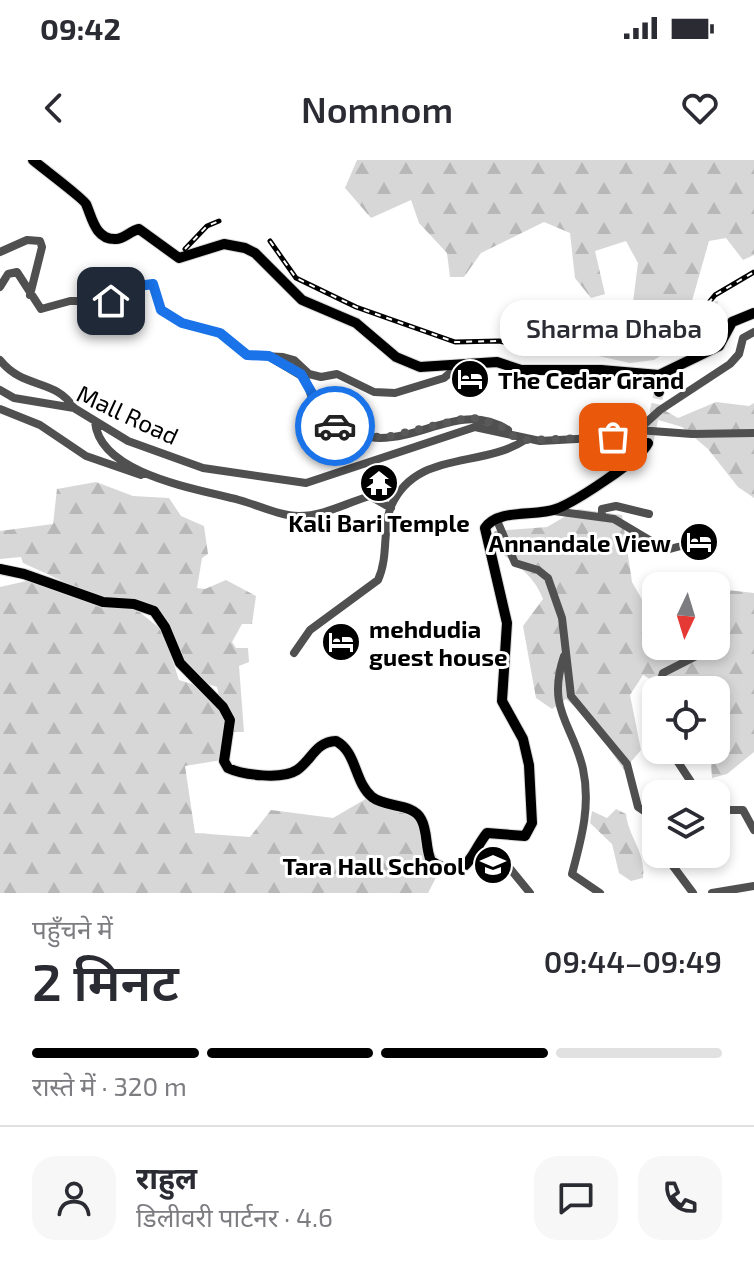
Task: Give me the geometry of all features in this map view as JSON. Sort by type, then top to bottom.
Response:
[{"type":"main road","points":[[33,160],[57,183],[82,198],[94,227],[108,237],[121,238],[139,229],[179,258],[224,244],[245,248],[255,253],[302,300],[356,323],[406,363],[434,369],[497,362],[512,369],[530,371],[601,370],[659,375],[719,346],[732,322],[754,313]]},
{"type":"main road","points":[[659,375],[659,392]]},
{"type":"main road","points":[[0,569],[36,577],[103,602],[134,604],[154,611],[165,627],[180,663],[223,707],[230,720],[224,761],[228,768],[251,774],[289,773],[318,747],[336,741],[346,748],[372,797],[383,804],[413,810],[421,818],[433,863],[457,869],[471,862],[491,832],[525,836],[532,823],[526,748],[502,701],[507,623],[484,533],[487,523],[496,518],[553,511],[637,459],[648,443]]},
{"type":"street","points":[[0,252],[27,240],[40,241],[42,247],[31,281],[30,296]]},
{"type":"street","points":[[0,287],[8,274],[17,272],[30,296],[41,309],[48,309],[70,301],[111,301],[131,287],[153,284],[161,310],[182,323],[220,333],[247,355],[294,360],[309,374],[321,377],[337,374],[374,392],[395,393],[444,378],[457,367]]},
{"type":"street","points":[[638,430],[660,410],[730,364],[739,354],[743,338],[754,332]]},
{"type":"street","points":[[269,356],[305,378],[320,421],[325,424],[382,438],[470,417],[498,424],[513,436]]},
{"type":"street","points":[[0,360],[24,382],[61,393],[74,408]]},
{"type":"street","name":"Mall Road","points":[[0,390],[14,398],[74,408],[141,447],[203,468],[306,483],[475,427],[525,440],[593,439],[638,430],[692,434],[754,433]]},
{"type":"street","points":[[0,409],[40,425],[86,456],[286,515],[317,513],[370,496],[391,508]]},
{"type":"street","points":[[95,422],[99,436],[112,449],[154,478]]},
{"type":"street","points":[[294,653],[310,630],[378,580],[391,508],[410,480],[428,468],[503,451],[525,440]]},
{"type":"street","points":[[602,516],[602,509],[616,506],[649,514]]},
{"type":"street","points":[[553,511],[602,516],[628,526],[666,550],[681,546],[698,531]]},
{"type":"street","points":[[496,518],[515,563],[538,570],[548,578],[560,611],[571,696],[627,764],[638,807],[642,810]]},
{"type":"street","points":[[565,651],[558,685],[559,711],[583,771],[586,800],[585,834],[572,874],[600,893]]},
{"type":"street","points":[[662,676],[688,660]]},
{"type":"street","points":[[730,809],[743,810],[754,830]]},
{"type":"street","points":[[478,849],[503,860],[530,893]]},
{"type":"street","points":[[674,868],[693,893]]},
{"type":"street","points":[[712,893],[754,886]]},
{"type":"green space","points":[[357,160],[754,160],[754,255],[743,260],[726,238],[709,241],[690,308],[718,301],[714,322],[654,360],[630,363],[571,350],[564,345],[591,337],[607,318],[633,302],[638,263],[626,241],[595,251],[605,294],[591,298],[575,278],[570,233],[544,222],[481,253],[464,277],[450,277],[447,253],[419,223],[411,200],[371,218],[345,188]]},
{"type":"green space","points":[[716,402],[749,406],[754,403],[754,498],[738,487],[708,449],[682,427],[655,419],[664,410],[678,418]]},
{"type":"green space","points":[[96,482],[133,496],[169,498],[181,516],[204,526],[208,554],[202,558],[197,588],[205,589],[226,580],[256,596],[252,624],[242,624],[232,642],[236,648],[248,648],[249,662],[239,666],[244,732],[227,732],[222,760],[185,766],[195,833],[250,837],[271,810],[333,818],[369,797],[415,818],[442,866],[428,893],[0,893],[0,587],[31,580],[102,607],[137,610],[163,631],[179,680],[212,690],[225,723],[217,687],[185,676],[167,625],[142,603],[104,600],[23,563],[21,557],[0,559],[0,531],[53,524],[57,489]]},
{"type":"green space","points":[[578,509],[622,515],[632,582],[642,600],[642,660],[730,660],[730,590],[754,593],[754,752],[727,774],[712,778],[711,764],[730,764],[730,676],[643,675],[630,695],[641,750],[624,770],[590,721],[566,699],[552,709],[536,698],[523,626],[543,599],[531,578],[503,554],[490,537],[495,531],[547,527]]},
{"type":"green space","points":[[616,809],[626,814],[640,852],[643,878],[631,881],[619,873],[612,844],[590,823],[592,811],[607,818]]},
{"type":"tunnel","points":[[648,443],[659,392]]},
{"type":"railway","points":[[185,249],[207,226],[219,221]]},
{"type":"railway","points":[[270,241],[296,278],[356,307],[455,342],[499,341],[552,353],[596,347],[660,349],[674,345],[715,295],[754,272]]},
{"type":"way so far","points":[[335,426],[382,438],[470,417],[498,424],[513,436],[525,440],[613,437]]},
{"type":"place","name":"The Cedar Grand","points":[[470,379]]},
{"type":"place","name":"Sharma Dhaba","points":[[613,437]]},
{"type":"place","name":"Kali Bari Temple","points":[[379,483]]},
{"type":"place","name":"Annandale View","points":[[699,542]]},
{"type":"place","name":"mehdudia guest house","points":[[341,642]]},
{"type":"place","name":"Tara Hall School","points":[[493,865]]},
{"type":"route","points":[[111,301],[131,287],[153,284],[156,302],[161,310],[182,323],[220,333],[247,355],[269,356],[301,374],[313,395],[320,421],[335,426]]}]
